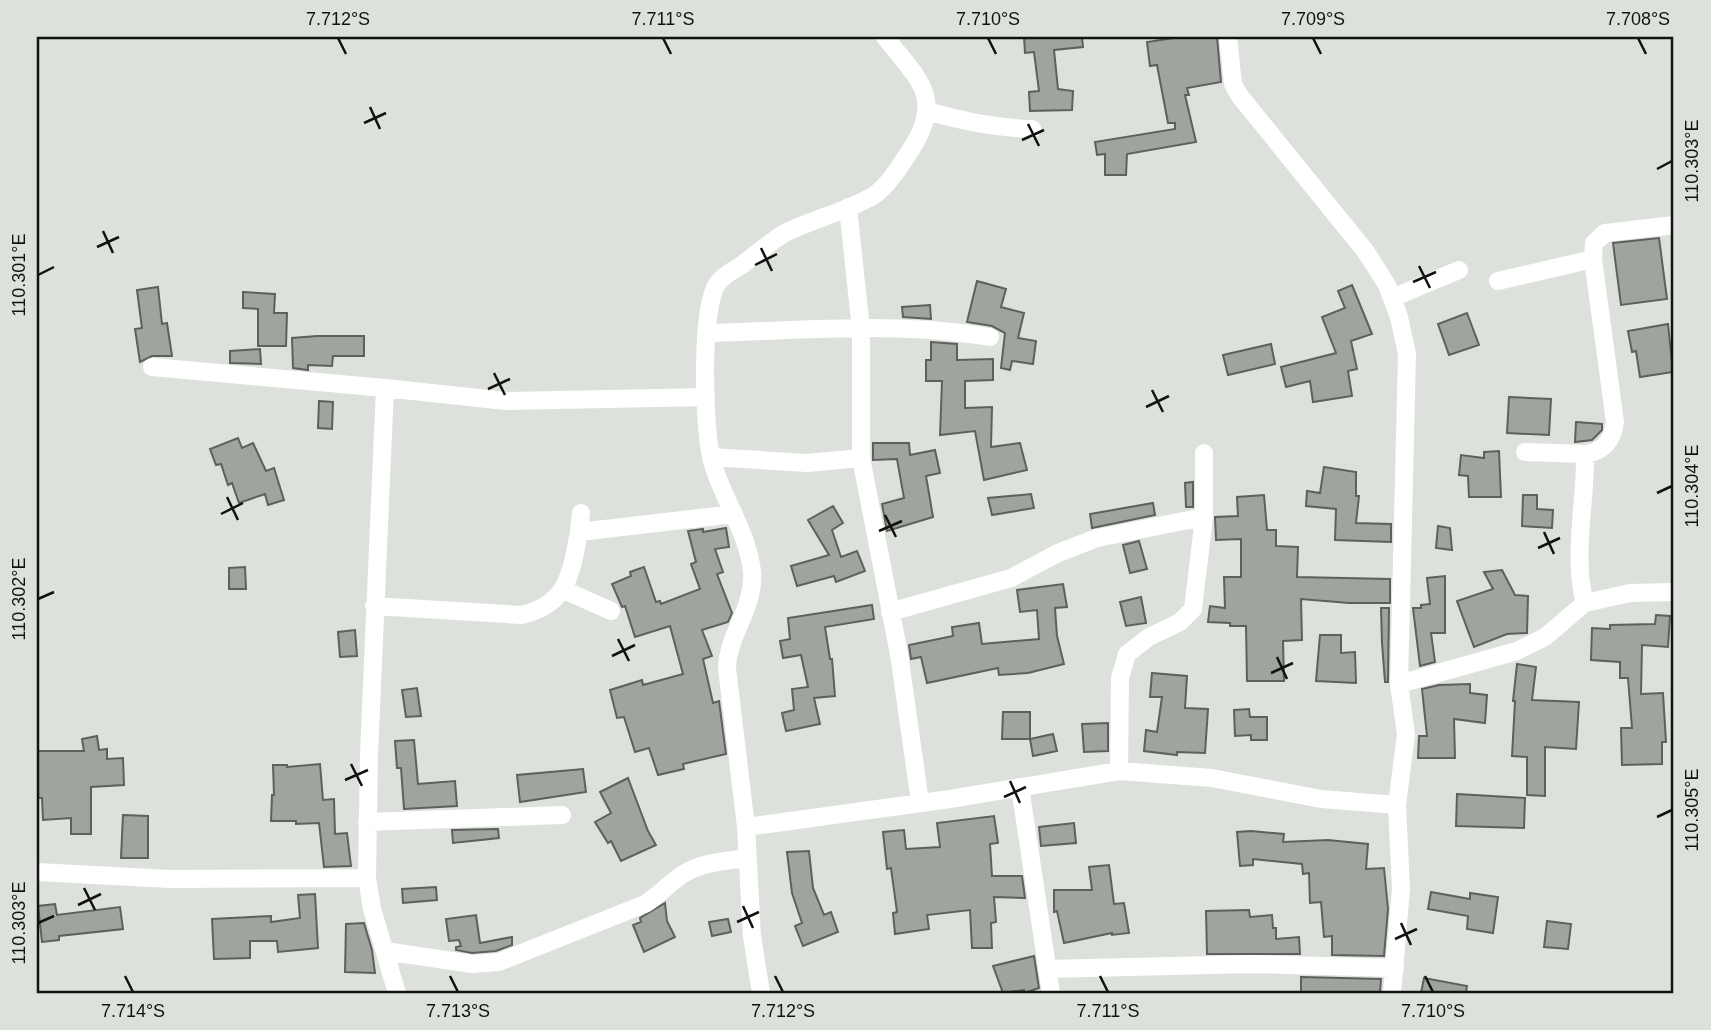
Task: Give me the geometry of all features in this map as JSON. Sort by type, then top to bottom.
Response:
[{"type":"street","points":[[761,993],[752,936],[746,827],[727,659],[749,601],[752,585],[745,543],[711,457],[706,397],[706,333],[710,302],[718,282],[785,234],[874,195],[894,174],[918,138],[926,122],[927,111],[922,84],[885,37]]},
{"type":"street","points":[[1228,37],[1233,84],[1239,95],[1366,253],[1387,285],[1399,317],[1407,354],[1399,684],[1406,734],[1397,804],[1401,889],[1392,993]]},
{"type":"street","points":[[927,111],[980,125],[1032,129]]},
{"type":"street","points":[[848,207],[861,330],[861,458],[899,654],[920,802]]},
{"type":"street","points":[[1525,452],[1585,454],[1602,449],[1614,430],[1615,422],[1593,259],[1594,243],[1605,233],[1674,225]]},
{"type":"street","points":[[1498,281],[1593,259]]},
{"type":"street","points":[[1392,298],[1459,270]]},
{"type":"street","points":[[706,333],[904,328],[990,337]]},
{"type":"street","points":[[152,367],[506,401],[706,397]]},
{"type":"street","points":[[385,388],[374,607],[367,878],[372,909],[397,993]]},
{"type":"street","points":[[1119,771],[1120,678],[1127,654],[1149,637],[1180,622],[1193,610],[1204,517],[1204,453]]},
{"type":"street","points":[[1585,454],[1586,484],[1581,535],[1582,593],[1585,603]]},
{"type":"street","points":[[711,457],[807,463],[861,458]]},
{"type":"street","points":[[374,607],[521,615],[536,612],[550,605],[564,590],[580,523],[734,514]]},
{"type":"street","points":[[890,612],[1011,578],[1058,553],[1097,537],[1204,517]]},
{"type":"street","points":[[564,590],[611,611]]},
{"type":"street","points":[[1399,684],[1517,651],[1545,636],[1585,603],[1630,593],[1674,592]]},
{"type":"street","points":[[746,827],[1119,771],[1213,779],[1321,799],[1397,804]]},
{"type":"street","points":[[1020,787],[1051,993]]},
{"type":"street","points":[[367,822],[562,815]]},
{"type":"street","points":[[385,951],[472,964],[499,962],[645,904],[694,869],[747,858]]},
{"type":"street","points":[[37,872],[170,879],[367,878]]},
{"type":"street","points":[[1047,969],[1252,964],[1395,968]]},
{"type":"building","points":[[1024,37],[1082,37],[1083,47],[1054,50],[1058,89],[1073,91],[1072,110],[1030,111],[1029,92],[1039,91],[1034,52],[1025,53]]},
{"type":"building","points":[[1180,37],[1217,37],[1221,82],[1187,88],[1189,95],[1185,95],[1196,142],[1127,154],[1126,175],[1105,175],[1105,154],[1097,155],[1095,142],[1175,129],[1175,123],[1168,123],[1157,65],[1150,66],[1147,42]]},
{"type":"building","points":[[1659,238],[1667,299],[1621,305],[1613,243]]},
{"type":"building","points":[[977,281],[1006,289],[1001,307],[1024,313],[1018,338],[1036,341],[1033,364],[1012,361],[1010,370],[1001,368],[1005,333],[992,326],[967,322]]},
{"type":"building","points":[[1352,285],[1372,334],[1351,341],[1357,369],[1348,371],[1352,396],[1313,402],[1310,381],[1286,387],[1281,367],[1336,353],[1322,317],[1345,308],[1338,291]]},
{"type":"building","points":[[158,287],[162,324],[167,323],[172,356],[152,356],[140,362],[135,329],[142,328],[137,290]]},
{"type":"building","points":[[243,292],[275,294],[274,313],[287,313],[286,346],[258,346],[258,309],[243,308]]},
{"type":"building","points":[[930,305],[931,319],[903,317],[902,307]]},
{"type":"building","points":[[1467,313],[1479,345],[1449,355],[1438,324]]},
{"type":"building","points":[[1668,324],[1673,372],[1640,377],[1636,351],[1632,352],[1628,331]]},
{"type":"building","points":[[364,336],[364,356],[333,356],[332,366],[308,365],[308,370],[293,368],[292,338]]},
{"type":"building","points":[[931,342],[957,344],[957,360],[993,359],[993,380],[965,381],[965,408],[992,407],[991,447],[1020,443],[1027,470],[984,480],[975,431],[940,435],[942,381],[926,381],[926,360],[931,360]]},
{"type":"building","points":[[1271,344],[1275,364],[1228,375],[1223,355]]},
{"type":"building","points":[[260,349],[261,364],[230,363],[230,351]]},
{"type":"building","points":[[1509,397],[1551,399],[1549,435],[1507,433]]},
{"type":"building","points":[[319,401],[333,402],[332,429],[318,428]]},
{"type":"building","points":[[1576,422],[1602,424],[1602,430],[1592,440],[1575,442]]},
{"type":"building","points":[[238,438],[242,448],[253,443],[266,471],[274,468],[284,500],[268,505],[265,494],[239,503],[232,483],[228,485],[221,464],[216,465],[210,449]]},
{"type":"building","points":[[873,443],[909,443],[910,455],[935,450],[940,473],[926,476],[933,517],[887,531],[882,504],[904,498],[897,459],[873,460]]},
{"type":"building","points":[[1499,451],[1501,497],[1469,497],[1468,476],[1459,475],[1461,455],[1484,458],[1484,452]]},
{"type":"building","points":[[1324,467],[1356,472],[1356,496],[1359,496],[1356,523],[1391,524],[1391,542],[1335,540],[1336,509],[1306,506],[1307,491],[1320,493]]},
{"type":"building","points":[[1193,482],[1193,507],[1186,507],[1185,483]]},
{"type":"building","points":[[1031,494],[1034,508],[992,515],[988,498]]},
{"type":"building","points":[[1264,495],[1267,530],[1276,530],[1276,546],[1298,547],[1297,577],[1390,579],[1390,603],[1301,599],[1302,640],[1283,641],[1284,681],[1247,681],[1246,626],[1208,622],[1210,606],[1225,608],[1224,577],[1241,577],[1241,539],[1216,540],[1215,517],[1238,516],[1237,497]]},
{"type":"building","points":[[1523,495],[1537,495],[1537,509],[1553,510],[1552,528],[1522,526]]},
{"type":"building","points":[[1153,503],[1155,515],[1092,528],[1090,514]]},
{"type":"building","points":[[833,506],[843,523],[832,530],[841,557],[857,551],[865,571],[836,582],[834,576],[797,586],[791,566],[829,555],[808,520]]},
{"type":"building","points":[[1438,526],[1450,528],[1452,550],[1436,548]]},
{"type":"building","points":[[726,528],[729,547],[715,549],[723,572],[717,574],[732,613],[728,622],[702,630],[712,656],[703,659],[713,703],[719,701],[726,754],[683,764],[684,769],[658,775],[649,748],[635,752],[624,717],[617,718],[610,690],[642,680],[643,685],[683,674],[670,626],[635,637],[625,606],[622,607],[612,584],[631,576],[630,572],[644,567],[656,602],[660,601],[661,604],[700,589],[691,564],[696,562],[688,531],[703,529],[703,532]]},
{"type":"building","points":[[1139,541],[1147,569],[1130,573],[1123,545]]},
{"type":"building","points":[[245,567],[246,589],[229,589],[229,568]]},
{"type":"building","points":[[1502,570],[1515,595],[1528,596],[1527,633],[1507,634],[1474,647],[1457,601],[1493,589],[1484,572]]},
{"type":"building","points":[[1445,576],[1445,633],[1431,633],[1435,662],[1420,666],[1413,608],[1430,604],[1427,578]]},
{"type":"building","points":[[1063,584],[1067,607],[1055,608],[1057,636],[1064,664],[1028,673],[999,675],[998,668],[927,683],[921,657],[911,659],[909,645],[953,636],[952,627],[979,623],[982,644],[1039,639],[1037,610],[1020,612],[1017,590]]},
{"type":"building","points":[[1141,597],[1146,623],[1126,626],[1120,602]]},
{"type":"building","points":[[872,605],[874,619],[825,627],[832,659],[835,696],[814,698],[820,724],[786,731],[782,713],[794,710],[792,689],[808,687],[801,655],[783,658],[780,641],[790,639],[788,618]]},
{"type":"building","points":[[1381,608],[1389,608],[1388,682],[1385,682]]},
{"type":"building","points":[[1656,615],[1670,616],[1668,647],[1642,645],[1641,694],[1663,693],[1666,742],[1662,742],[1662,764],[1622,765],[1621,728],[1632,728],[1628,678],[1620,678],[1620,662],[1591,660],[1592,628],[1610,629],[1610,625],[1655,624]]},
{"type":"building","points":[[355,630],[357,656],[340,657],[338,632]]},
{"type":"building","points":[[1320,635],[1341,635],[1341,653],[1355,652],[1356,683],[1316,681]]},
{"type":"building","points":[[1517,664],[1536,667],[1532,700],[1579,702],[1576,749],[1545,747],[1545,796],[1527,795],[1527,757],[1512,756]]},
{"type":"building","points":[[1152,673],[1187,676],[1185,708],[1208,709],[1205,753],[1177,752],[1177,755],[1144,751],[1146,730],[1157,732],[1162,697],[1150,697]]},
{"type":"building","points":[[1470,684],[1470,693],[1487,695],[1485,723],[1454,719],[1455,758],[1418,758],[1419,736],[1427,736],[1422,689],[1439,685]]},
{"type":"building","points":[[417,688],[421,716],[406,717],[402,690]]},
{"type":"building","points":[[1249,709],[1250,717],[1267,717],[1267,740],[1251,740],[1251,735],[1235,736],[1234,710]]},
{"type":"building","points":[[1003,712],[1030,712],[1030,739],[1002,739]]},
{"type":"building","points":[[1108,723],[1108,751],[1084,752],[1082,724]]},
{"type":"building","points":[[1053,734],[1057,751],[1033,756],[1030,739]]},
{"type":"building","points":[[97,736],[99,750],[107,749],[107,759],[123,758],[124,785],[91,787],[91,834],[71,834],[71,818],[43,820],[42,798],[37,798],[37,751],[84,751],[82,739]]},
{"type":"building","points":[[414,740],[418,784],[455,781],[457,806],[404,809],[401,768],[397,768],[395,741]]},
{"type":"building","points":[[320,764],[323,800],[334,799],[335,834],[347,833],[351,866],[324,867],[319,823],[271,821],[273,765],[287,767]]},
{"type":"building","points":[[583,769],[586,792],[520,802],[517,775]]},
{"type":"building","points":[[628,778],[656,845],[621,861],[611,841],[608,843],[595,822],[611,813],[600,792]]},
{"type":"building","points":[[1457,794],[1525,798],[1524,828],[1456,826]]},
{"type":"building","points":[[123,815],[148,816],[148,858],[121,858]]},
{"type":"building","points":[[994,816],[998,843],[990,844],[992,876],[1022,876],[1025,898],[994,897],[996,922],[991,923],[992,948],[972,948],[970,910],[927,915],[929,929],[895,934],[893,913],[897,912],[891,868],[887,869],[883,832],[904,830],[906,849],[940,847],[937,823]]},
{"type":"building","points":[[1074,823],[1076,843],[1041,846],[1039,827]]},
{"type":"building","points":[[498,829],[499,838],[453,843],[452,830]]},
{"type":"building","points":[[1237,832],[1284,834],[1283,842],[1328,840],[1368,844],[1366,869],[1384,868],[1388,909],[1384,956],[1332,955],[1332,936],[1324,937],[1321,902],[1310,903],[1309,873],[1303,874],[1302,864],[1253,859],[1253,865],[1240,866]]},
{"type":"building","points":[[809,851],[813,888],[824,915],[831,912],[838,932],[803,946],[795,926],[802,923],[792,893],[787,852]]},
{"type":"building","points":[[1109,865],[1114,904],[1124,903],[1129,933],[1112,933],[1064,943],[1057,911],[1054,912],[1054,890],[1092,890],[1089,867]]},
{"type":"building","points":[[436,887],[437,900],[403,903],[402,889]]},
{"type":"building","points":[[1431,892],[1470,899],[1470,893],[1498,897],[1493,933],[1467,929],[1468,916],[1428,909]]},
{"type":"building","points":[[315,894],[318,948],[278,952],[277,941],[250,941],[250,958],[214,959],[212,919],[271,916],[271,922],[300,918],[298,895]]},
{"type":"building","points":[[665,903],[667,921],[675,937],[644,952],[633,925]]},
{"type":"building","points":[[55,904],[57,915],[120,907],[123,929],[59,936],[59,940],[42,942],[38,906]]},
{"type":"building","points":[[1249,910],[1250,917],[1272,915],[1276,939],[1299,937],[1300,954],[1207,954],[1206,911]]},
{"type":"building","points":[[476,915],[480,943],[512,937],[512,945],[496,951],[472,953],[456,950],[456,947],[461,946],[459,940],[449,941],[446,919]]},
{"type":"building","points":[[728,919],[731,932],[712,936],[709,922]]},
{"type":"building","points":[[1547,921],[1571,924],[1568,949],[1544,947]]},
{"type":"building","points":[[364,923],[375,973],[345,972],[346,924]]},
{"type":"building","points":[[1034,956],[1039,988],[1024,993],[1024,990],[1003,993],[993,966]]},
{"type":"building","points":[[1301,977],[1381,979],[1380,993],[1301,993]]},
{"type":"building","points":[[1424,978],[1467,986],[1466,993],[1421,993]]}]
